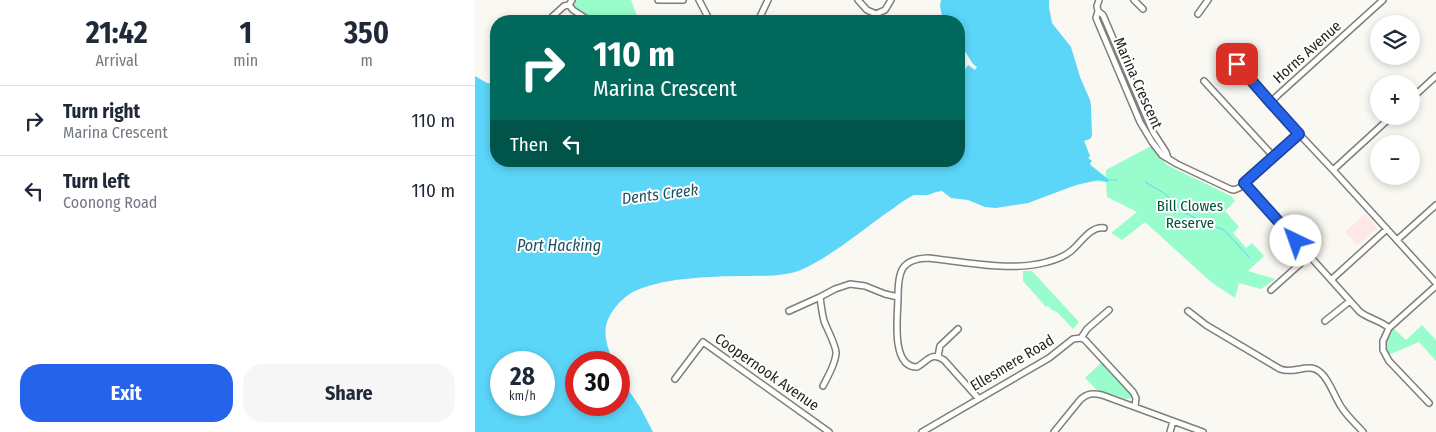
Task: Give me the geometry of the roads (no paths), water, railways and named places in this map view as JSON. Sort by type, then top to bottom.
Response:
[{"type":"street","points":[[658,0],[683,0]]},
{"type":"street","points":[[699,0],[707,15]]},
{"type":"street","points":[[761,15],[768,0]]},
{"type":"street","points":[[858,0],[867,10],[876,14],[885,10],[891,0]]},
{"type":"street","name":"Marina Crescent","points":[[1099,0],[1098,11],[1103,15],[1153,132],[1168,158],[1231,190],[1244,183]]},
{"type":"street","points":[[1134,0],[1143,9]]},
{"type":"street","points":[[1199,14],[1208,0]]},
{"type":"street","name":"Horns Avenue","points":[[1271,103],[1383,0]]},
{"type":"street","points":[[554,15],[570,2],[573,10],[581,15]]},
{"type":"street","points":[[1226,51],[1436,285],[1389,328],[1383,341],[1383,350],[1389,361],[1429,403]]},
{"type":"street","points":[[1420,91],[1436,76]]},
{"type":"street","points":[[1205,81],[1274,157]]},
{"type":"street","points":[[1333,170],[1382,125]]},
{"type":"street","points":[[1299,134],[1244,183],[1362,314],[1389,328]]},
{"type":"street","points":[[1397,240],[1436,205]]},
{"type":"street","points":[[978,398],[944,360],[938,356],[931,357],[917,367],[911,366],[904,360],[898,348],[897,339],[899,273],[913,260],[928,258],[1017,266],[1039,264],[1071,252],[1092,230],[1099,227],[1104,228]]},
{"type":"street","points":[[1331,280],[1387,229]]},
{"type":"street","points":[[1271,290],[1309,256]]},
{"type":"street","points":[[789,310],[850,284],[865,286],[898,297]]},
{"type":"street","points":[[820,298],[823,318],[836,348],[831,371],[823,386]]},
{"type":"street","points":[[1325,321],[1350,301]]},
{"type":"street","name":"Ellesmere Road","points":[[921,432],[1049,358],[1073,339],[1081,338],[1087,329],[1109,310]]},
{"type":"street","points":[[1188,311],[1206,325],[1280,369],[1288,371],[1313,368],[1319,372],[1325,378],[1344,412],[1363,432]]},
{"type":"street","points":[[938,356],[941,346],[958,329]]},
{"type":"street","points":[[1081,338],[1133,392],[1136,398],[1135,407]]},
{"type":"street","name":"Coopernook Avenue","points":[[675,379],[703,342],[829,432]]},
{"type":"street","points":[[1054,432],[1062,420],[1088,394],[1102,395],[1203,432]]},
{"type":"street","points":[[1170,432],[1173,421]]},
{"type":"water","name":"Port Hacking","points":[[941,0],[1049,0],[1052,23],[1071,47],[1080,77],[1090,100],[1092,136],[1084,141],[1090,156],[1088,158],[1092,161],[1090,163],[1091,166],[1108,179],[1108,182],[1098,180],[1076,185],[1028,203],[996,208],[985,207],[968,200],[951,198],[942,191],[928,195],[914,195],[836,250],[797,271],[777,275],[677,280],[637,290],[619,303],[609,318],[605,331],[609,351],[565,351],[565,416],[630,416],[630,392],[653,432],[475,432],[475,76],[490,83],[490,167],[965,167],[965,70],[968,65],[975,70],[977,67],[965,51],[965,15],[942,15]]},
{"type":"waterway","points":[[1108,180],[1117,180]]},
{"type":"waterway","points":[[1145,182],[1164,193],[1185,213],[1224,230],[1249,257]]},
{"type":"water label","name":"Dents Creek","points":[[660,194]]},
{"type":"park label","name":"Bill Clowes Reserve","points":[[1190,214]]}]
